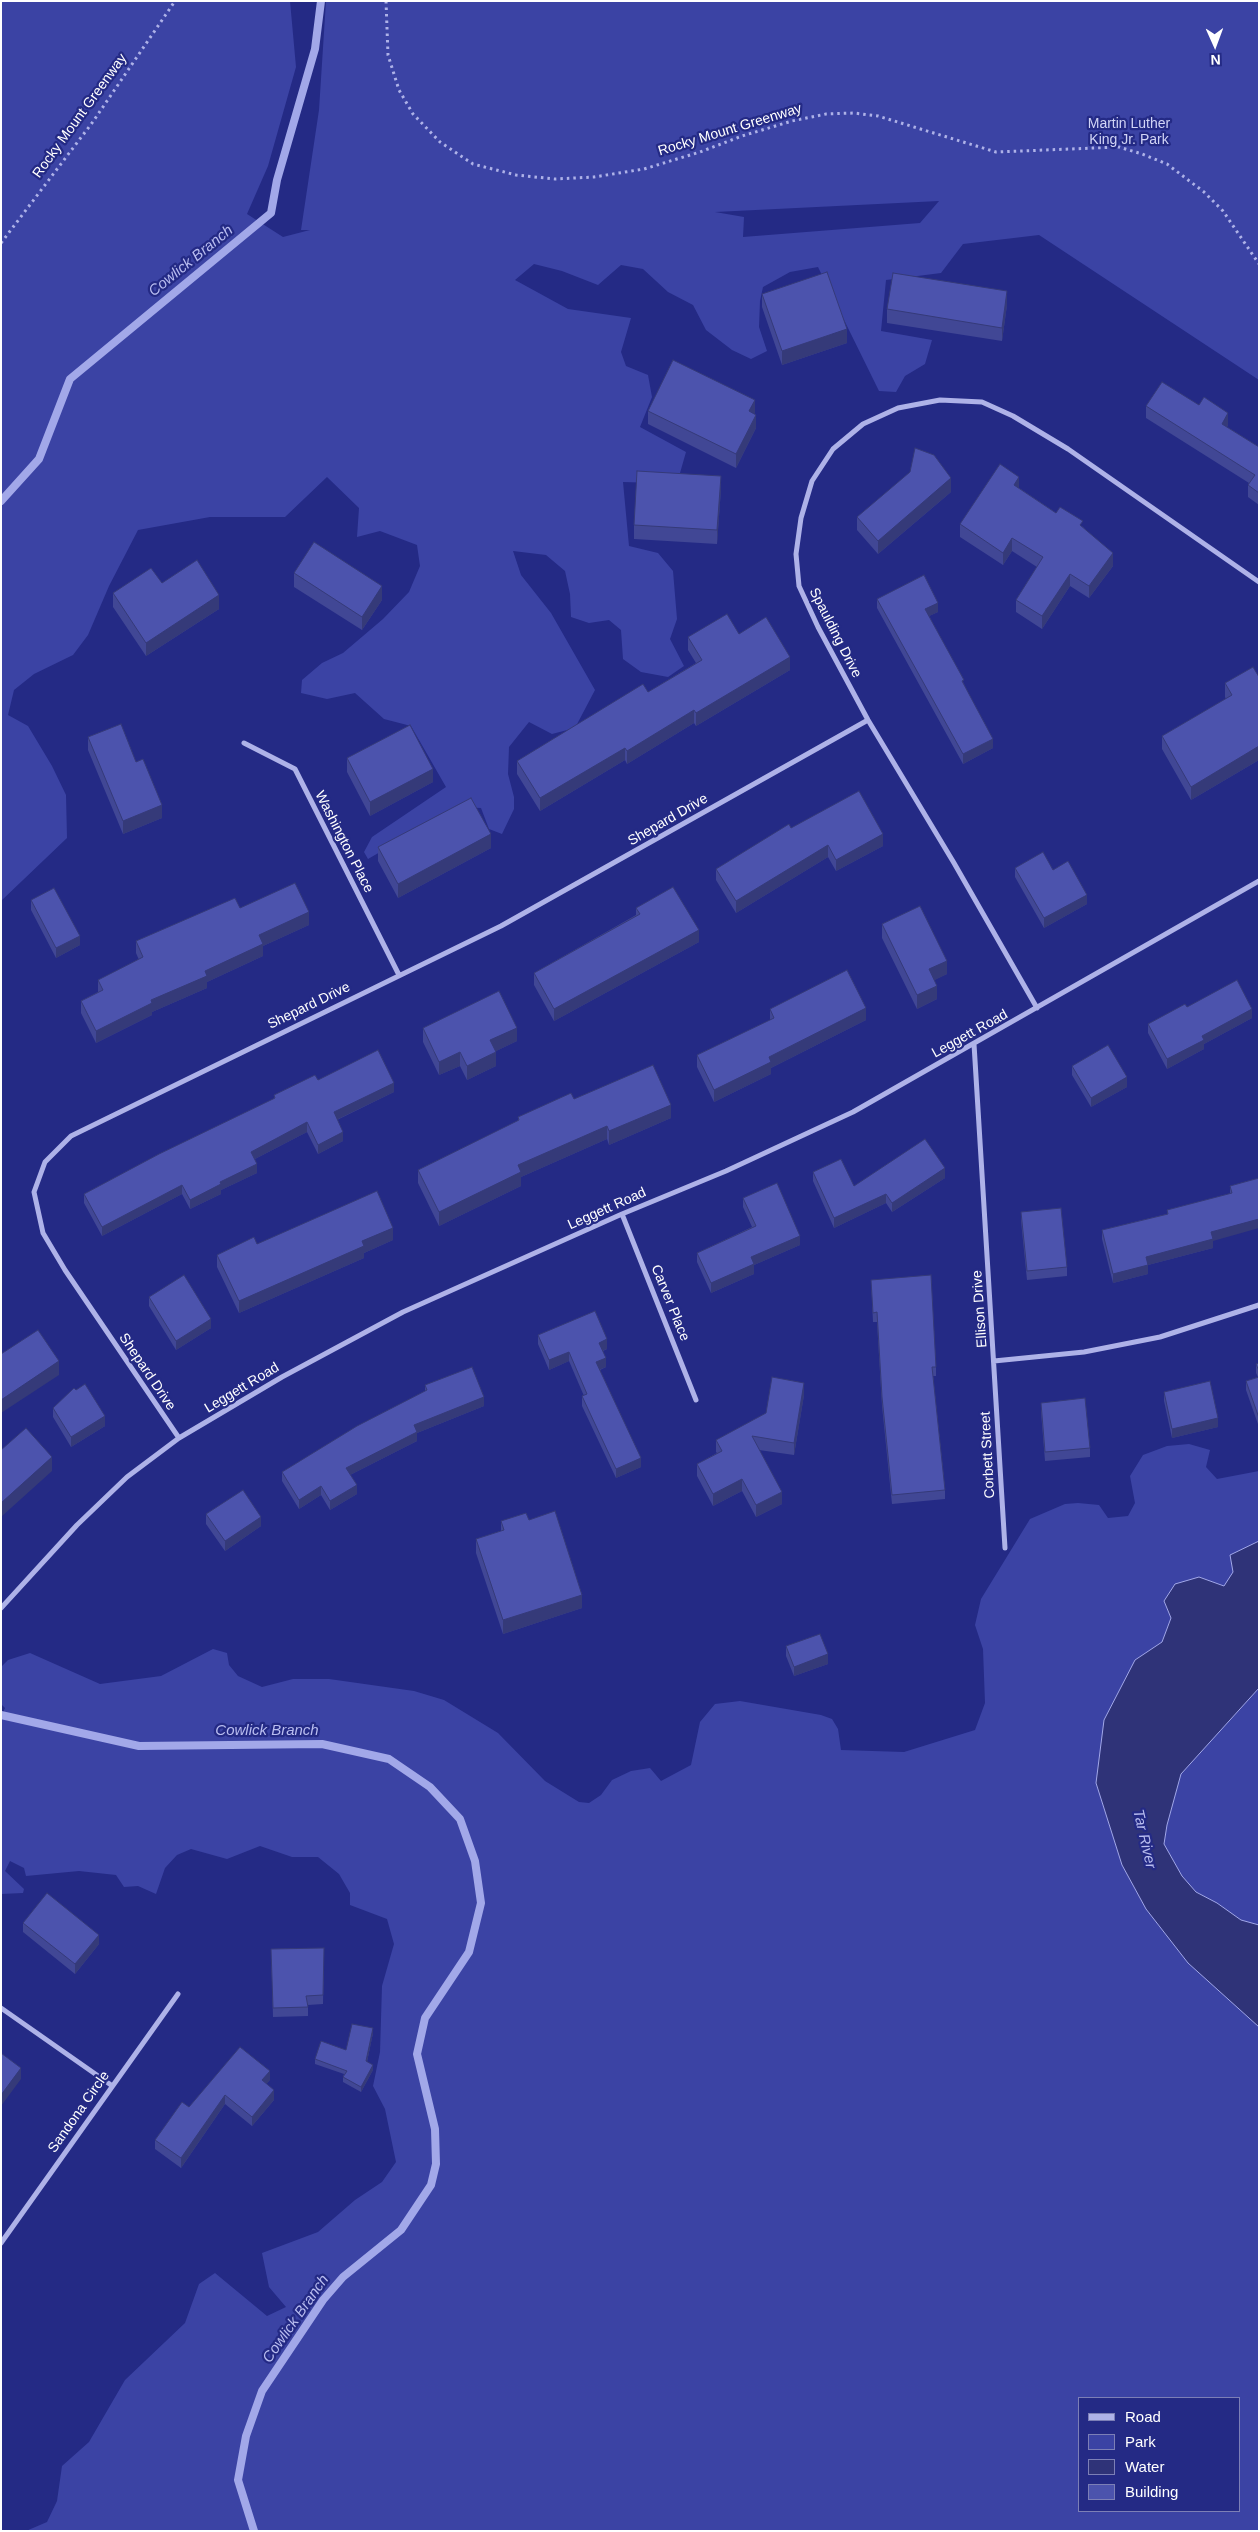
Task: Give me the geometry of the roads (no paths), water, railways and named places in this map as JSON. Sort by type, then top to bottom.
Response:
[{"type":"street","name":"Spaulding Drive","points":[[1037,1008],[954,863],[868,720],[818,627],[799,586],[796,554],[801,518],[812,481],[832,450],[863,424],[898,408],[940,400],[982,402],[1013,416],[1068,449],[1259,582]]},
{"type":"street","name":"Shepard Drive","points":[[179,1438],[64,1270],[43,1233],[34,1192],[45,1162],[71,1136],[501,926],[868,720]]},
{"type":"street","name":"Washington Place","points":[[244,743],[295,769],[399,975]]},
{"type":"street","name":"Leggett Road","points":[[1,1608],[77,1525],[127,1477],[179,1438],[282,1377],[403,1312],[622,1214],[726,1172],[853,1112],[1259,881]]},
{"type":"street","name":"Ellison Drive","points":[[974,1044],[994,1360],[1084,1352],[1160,1337],[1259,1305]]},
{"type":"street","name":"Carver Place","points":[[622,1214],[696,1400]]},
{"type":"street","name":"Corbett Street","points":[[994,1360],[1005,1548]]},
{"type":"street","name":"Sandona Circle","points":[[1,2243],[111,2085],[178,1994]]},
{"type":"street","points":[[1,2008],[111,2085]]},
{"type":"water","name":"Tar River","points":[[1259,1541],[1259,1688],[1181,1774],[1167,1825],[1164,1844],[1182,1876],[1196,1892],[1217,1903],[1241,1920],[1259,1925],[1259,2027],[1188,1963],[1146,1909],[1122,1865],[1096,1783],[1104,1720],[1135,1660],[1162,1642],[1171,1618],[1164,1601],[1175,1584],[1199,1577],[1224,1586],[1233,1572],[1230,1555]]},
{"type":"waterway","name":"Cowlick Branch","points":[[1,501],[39,459],[70,379],[271,213],[277,180],[315,49],[321,1]]},
{"type":"waterway","name":"Cowlick Branch","points":[[1,1715],[139,1746],[322,1744],[389,1759],[430,1787],[460,1819],[475,1861],[481,1903],[469,1952],[425,2018],[417,2054],[435,2129],[436,2164],[431,2185],[401,2230],[343,2277],[323,2300],[262,2391],[246,2436],[238,2480],[254,2531]]},
{"type":"park label","name":"Martin Luther King Jr. Park","points":[[1129,132]]}]
